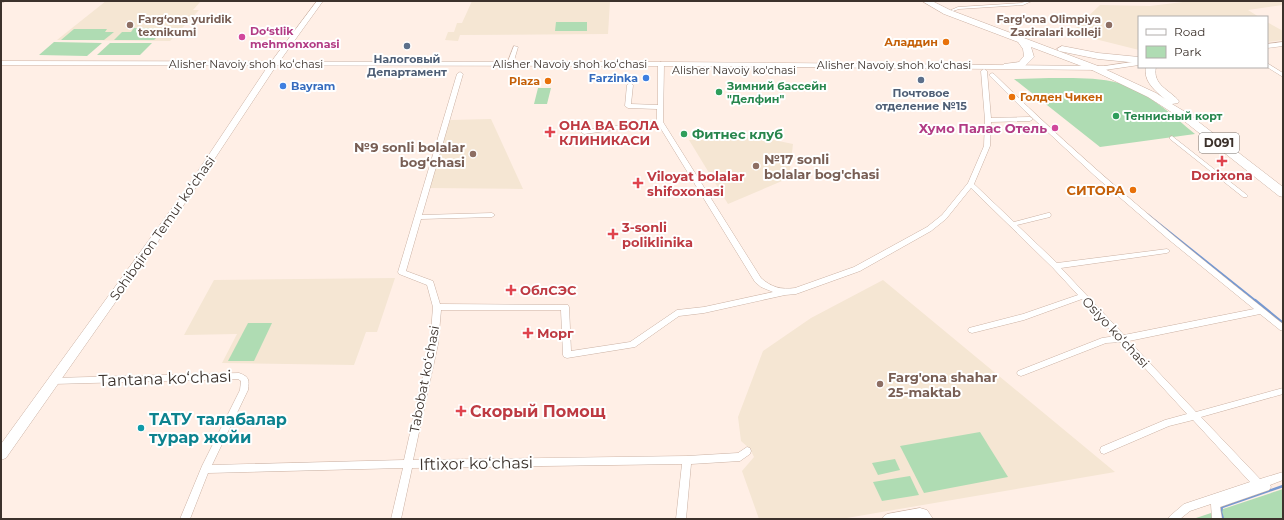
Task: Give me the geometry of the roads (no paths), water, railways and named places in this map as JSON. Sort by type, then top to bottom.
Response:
[{"type":"highway","name":"D091","points":[[926,1],[947,12],[1020,40],[1134,80],[1158,93],[1189,113],[1283,185]]},
{"type":"highway","name":"D091","points":[[935,1],[953,10],[1100,68],[1152,95],[1182,115],[1283,194]]},
{"type":"highway","points":[[1007,66],[1022,64],[1029,57],[1028,49],[1020,40]]},
{"type":"highway","points":[[1046,46],[1098,56],[1138,60]]},
{"type":"highway","points":[[1150,68],[1148,73],[1155,84],[1189,113]]},
{"type":"main road","name":"Sohibqiron Temur koʻchasi","points":[[1,454],[189,191],[273,66],[320,1]]},
{"type":"main road","points":[[1268,46],[1283,44]]},
{"type":"main road","name":"Alisher Navoiy shoh koʻchasi","points":[[1,63],[273,66],[1066,66],[1100,68],[1138,63]]},
{"type":"main road","name":"Alisher Navoiy shoh koʻchasi","points":[[1,68],[510,64],[662,67]]},
{"type":"main road","name":"Alisher Navoiy ko'chasi","points":[[662,67],[984,71],[1075,71],[1100,68]]},
{"type":"street","points":[[953,10],[958,8],[1023,4],[1030,1]]},
{"type":"street","points":[[510,64],[516,47]]},
{"type":"street","points":[[662,67],[660,122],[758,280],[774,290],[786,292]]},
{"type":"street","points":[[1268,67],[1283,75]]},
{"type":"street","points":[[437,307],[565,307],[567,355],[632,345],[677,313],[704,310],[796,291],[857,269],[929,229],[944,217],[971,184],[987,146],[988,120],[984,71]]},
{"type":"street","name":"Tabobat koʻchasi","points":[[396,519],[434,344],[437,307],[430,283],[402,272],[460,74]]},
{"type":"street","points":[[992,76],[1034,118],[1090,169],[1217,276],[1283,329]]},
{"type":"street","points":[[630,85],[628,106],[661,107]]},
{"type":"street","points":[[988,120],[1031,118],[1131,206],[1283,329]]},
{"type":"street","points":[[584,132],[660,122]]},
{"type":"street","points":[[1172,138],[1245,196]]},
{"type":"street","name":"Osiyo koʻchasi","points":[[971,184],[1055,266],[1258,484]]},
{"type":"street","points":[[1013,224],[1048,215]]},
{"type":"street","points":[[418,217],[492,216]]},
{"type":"street","points":[[1055,266],[1167,251]]},
{"type":"street","points":[[972,330],[1024,316],[1083,296]]},
{"type":"street","points":[[1021,373],[1105,340],[1122,339],[1259,311]]},
{"type":"street","name":"Tantana koʻchasi","points":[[53,381],[239,376],[244,380],[244,390],[205,469],[185,519]]},
{"type":"street","points":[[1104,450],[1168,423],[1283,391]]},
{"type":"street","name":"Iftixor koʻchasi","points":[[205,469],[407,464],[687,460],[740,457],[747,451]]},
{"type":"street","points":[[681,519],[687,460]]},
{"type":"street","points":[[1172,519],[1187,507],[1283,476]]},
{"type":"street","points":[[1217,519],[1215,505],[1220,502],[1283,481]]},
{"type":"street","points":[[887,519],[924,513],[928,519]]},
{"type":"waterway","points":[[1147,214],[1256,301]]},
{"type":"waterway","points":[[1255,300],[1283,323]]},
{"type":"waterway","points":[[1223,519],[1221,512],[1222,507],[1283,486]]},
{"type":"place","name":"Farg‘ona yuridik texnikumi","points":[[130,25]]},
{"type":"place","name":"Farg'ona Olimpiya Zaxiralari kolleji","points":[[1109,25]]},
{"type":"place","name":"Do‘stlik mehmonxonasi","points":[[242,37]]},
{"type":"place","name":"Аладдин","points":[[946,42]]},
{"type":"place","name":"Налоговый Департамент","points":[[407,46]]},
{"type":"place","name":"Farzinka","points":[[646,78]]},
{"type":"place","name":"Почтовое отделение №15","points":[[921,80]]},
{"type":"place","name":"Plaza","points":[[548,81]]},
{"type":"place","name":"Bayram","points":[[283,86]]},
{"type":"place","name":"Зимний бассейн \"Делфин\"","points":[[719,92]]},
{"type":"place","name":"Голден Чикен","points":[[1012,97]]},
{"type":"place","name":"Теннисный корт","points":[[1116,116]]},
{"type":"place","name":"Хумо Палас Отель","points":[[1055,128]]},
{"type":"place","name":"ОНА ВА БОЛА КЛИНИКАСИ","points":[[550,132]]},
{"type":"place","name":"Фитнес клуб","points":[[684,134]]},
{"type":"place","name":"№9 sonli bolalar bog‘chasi","points":[[473,154]]},
{"type":"place","name":"Dorixona","points":[[1222,161]]},
{"type":"place","name":"№17 sonli bolalar bog'chasi","points":[[756,166]]},
{"type":"place","name":"Viloyat bolalar shifoxonasi","points":[[638,183]]},
{"type":"place","name":"СИТОРА","points":[[1133,190]]},
{"type":"place","name":"3-sonli poliklinika","points":[[613,234]]},
{"type":"place","name":"ОблСЭС","points":[[511,290]]},
{"type":"place","name":"Морг","points":[[528,333]]},
{"type":"place","name":"Farg'ona shahar 25-maktab","points":[[880,384]]},
{"type":"place","name":"Скорый Помощ","points":[[461,411]]},
{"type":"place","name":"ТАТУ талабалар турар жойи","points":[[141,428]]}]
